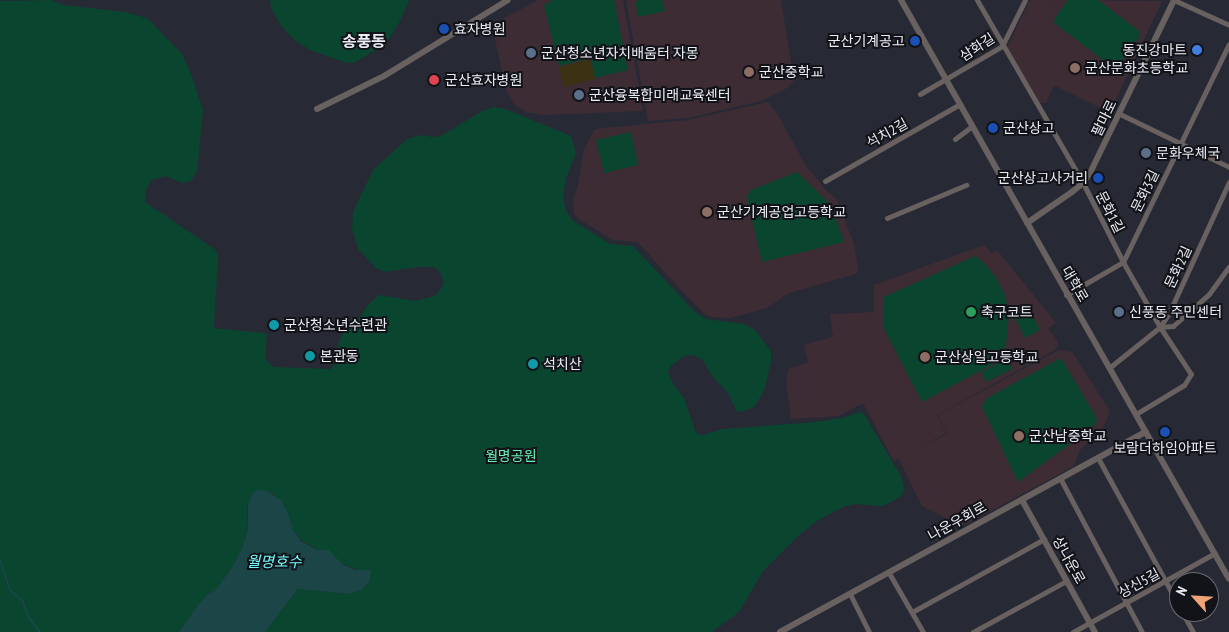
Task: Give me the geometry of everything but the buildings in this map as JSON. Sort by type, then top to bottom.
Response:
[{"type":"street","points":[[317,109],[384,76],[508,0]]},
{"type":"street","name":"대학로","points":[[901,0],[1066,295],[1229,578]]},
{"type":"street","name":"문화1길","points":[[976,0],[1083,184],[1123,262],[1160,327],[1191,374],[1184,385],[1136,414]]},
{"type":"street","name":"삼화길","points":[[920,94],[1002,46],[1025,0]]},
{"type":"street","points":[[1174,0],[1229,25]]},
{"type":"street","name":"팔마로","points":[[1027,224],[1083,184],[1120,114],[1174,0]]},
{"type":"street","name":"문화3길","points":[[1123,262],[1229,44]]},
{"type":"street","name":"석치2길","points":[[825,181],[960,104]]},
{"type":"street","points":[[1120,114],[1229,167]]},
{"type":"street","points":[[955,139],[972,126]]},
{"type":"street","name":"문화2길","points":[[1109,368],[1160,327],[1169,313],[1229,182]]},
{"type":"street","points":[[887,218],[966,185]]},
{"type":"street","points":[[1066,295],[1123,262]]},
{"type":"street","points":[[1160,327],[1173,326],[1209,294],[1229,266]]},
{"type":"street","name":"나운우회로","points":[[780,632],[1146,432]]},
{"type":"street","points":[[1098,458],[1169,587]]},
{"type":"street","points":[[1060,478],[1142,632]]},
{"type":"street","name":"상나운로","points":[[1022,500],[1094,632]]},
{"type":"street","points":[[912,612],[1044,539]]},
{"type":"street","name":"상신5길","points":[[1073,632],[1215,554]]},
{"type":"street","points":[[889,573],[923,632]]},
{"type":"street","points":[[973,632],[1066,581]]},
{"type":"street","points":[[850,594],[869,632]]},
{"type":"shaded area","points":[[538,0],[623,0],[643,111],[544,115],[526,112],[514,104],[506,90],[492,25]]},
{"type":"shaded area","name":"군산중학교","points":[[626,0],[781,0],[794,80],[789,87],[761,101],[688,118],[648,121]]},
{"type":"shaded area","name":"군산문화초등학교","points":[[1030,0],[1162,1],[1111,110],[1107,111],[1054,85],[1046,103],[1040,103],[1007,48]]},
{"type":"shaded area","name":"군산기계공업고등학교","points":[[768,102],[778,115],[806,166],[837,200],[854,244],[858,269],[856,274],[789,293],[767,308],[730,318],[712,317],[705,314],[680,289],[638,242],[613,240],[574,214],[573,199],[578,186],[584,149],[595,129],[688,120]]},
{"type":"shaded area","name":"군산상일고등학교","points":[[984,245],[992,254],[997,250],[1056,323],[1048,329],[1057,340],[1058,346],[1053,351],[937,415],[946,433],[917,449],[947,434],[938,415],[1059,350],[1072,352],[1110,411],[1103,428],[1079,451],[1074,466],[962,526],[922,506],[899,459],[893,460],[863,403],[838,416],[791,419],[786,381],[789,369],[808,362],[804,345],[833,337],[830,314],[874,312],[874,285]]},
{"type":"green space","name":"월명공원","points":[[51,0],[64,5],[125,12],[147,18],[182,54],[192,76],[203,110],[197,171],[191,181],[182,183],[166,176],[152,180],[146,189],[145,202],[216,250],[218,256],[214,328],[264,333],[267,335],[265,359],[273,367],[331,369],[335,364],[338,345],[344,330],[356,322],[369,304],[379,295],[415,301],[435,296],[444,283],[440,272],[434,267],[418,267],[385,272],[376,268],[358,249],[352,229],[353,212],[373,170],[407,139],[421,135],[441,136],[482,111],[493,107],[505,109],[571,136],[576,153],[566,178],[563,196],[566,211],[572,220],[610,244],[633,246],[695,312],[706,319],[744,324],[755,330],[771,351],[771,362],[764,391],[754,407],[744,411],[737,412],[728,393],[712,376],[702,359],[693,355],[684,356],[671,366],[668,372],[673,384],[684,398],[696,433],[702,435],[723,429],[816,422],[842,418],[860,412],[864,414],[902,478],[904,489],[901,496],[881,506],[855,504],[845,506],[818,520],[797,537],[763,571],[739,612],[712,632],[265,632],[298,589],[351,594],[361,590],[369,582],[361,571],[342,564],[301,540],[293,530],[285,506],[275,495],[267,491],[254,492],[252,494],[247,508],[248,529],[242,548],[233,566],[215,592],[209,593],[200,602],[179,632],[0,632],[0,1]]},
{"type":"green space","points":[[270,0],[409,0],[399,23],[386,43],[356,62],[347,63],[310,50],[296,41],[282,27],[271,8]]},
{"type":"green space","points":[[553,0],[614,0],[624,50],[559,66],[544,5]]},
{"type":"green space","points":[[662,0],[665,11],[638,17],[635,1]]},
{"type":"green space","points":[[1068,0],[1098,0],[1139,31],[1139,38],[1118,66],[1111,66],[1054,23],[1055,18]]},
{"type":"green space","points":[[624,52],[628,70],[595,78],[591,60]]},
{"type":"green space","points":[[631,132],[638,165],[604,173],[596,140]]},
{"type":"green space","points":[[797,172],[831,205],[844,242],[762,262],[747,199],[748,195],[751,190]]},
{"type":"green space","points":[[975,256],[995,276],[1005,295],[1009,315],[1006,345],[997,362],[922,402],[883,327],[884,297]]},
{"type":"green space","points":[[1026,304],[1040,330],[1025,338],[1012,312]]},
{"type":"green space","points":[[1061,358],[1097,421],[1093,427],[1018,482],[982,407],[987,398]]},
{"type":"green space","points":[[1007,359],[1012,369],[986,382],[981,372]]},
{"type":"sand","points":[[590,59],[595,79],[564,87],[559,67]]},
{"type":"water","name":"월명호수","points":[[257,490],[267,491],[281,500],[288,513],[293,530],[301,541],[317,550],[329,550],[342,564],[355,570],[371,570],[369,582],[361,590],[351,594],[298,589],[265,632],[179,632],[200,602],[209,593],[215,591],[233,566],[242,548],[248,529],[248,504],[252,494]]},
{"type":"waterway","points":[[0,559],[10,590],[23,601],[28,617],[40,632]]},
{"type":"place","name":"효자병원","points":[[444,29]]},
{"type":"place","name":"군산기계공고","points":[[915,41]]},
{"type":"place","name":"동진강마트","points":[[1197,50]]},
{"type":"place","name":"군산청소년자치배움터 자몽","points":[[531,53]]},
{"type":"place","name":"군산문화초등학교","points":[[1075,68]]},
{"type":"place","name":"군산중학교","points":[[749,72]]},
{"type":"place","name":"군산효자병원","points":[[434,80]]},
{"type":"place","name":"군산융복합미래교육센터","points":[[579,95]]},
{"type":"place","name":"군산상고","points":[[993,128]]},
{"type":"place","name":"문화우체국","points":[[1146,153]]},
{"type":"place","name":"군산상고사거리","points":[[1098,178]]},
{"type":"place","name":"군산기계공업고등학교","points":[[707,212]]},
{"type":"place","name":"축구코트","points":[[971,312]]},
{"type":"place","name":"신풍동 주민센터","points":[[1119,312]]},
{"type":"place","name":"군산청소년수련관","points":[[274,325]]},
{"type":"place","name":"본관동","points":[[310,356]]},
{"type":"place","name":"군산상일고등학교","points":[[925,357]]},
{"type":"place","name":"석치산","points":[[533,364]]},
{"type":"place","name":"보람더하임아파트","points":[[1165,432]]},
{"type":"place","name":"군산남중학교","points":[[1019,436]]},
{"type":"district","name":"송풍동","points":[[364,41]]}]
